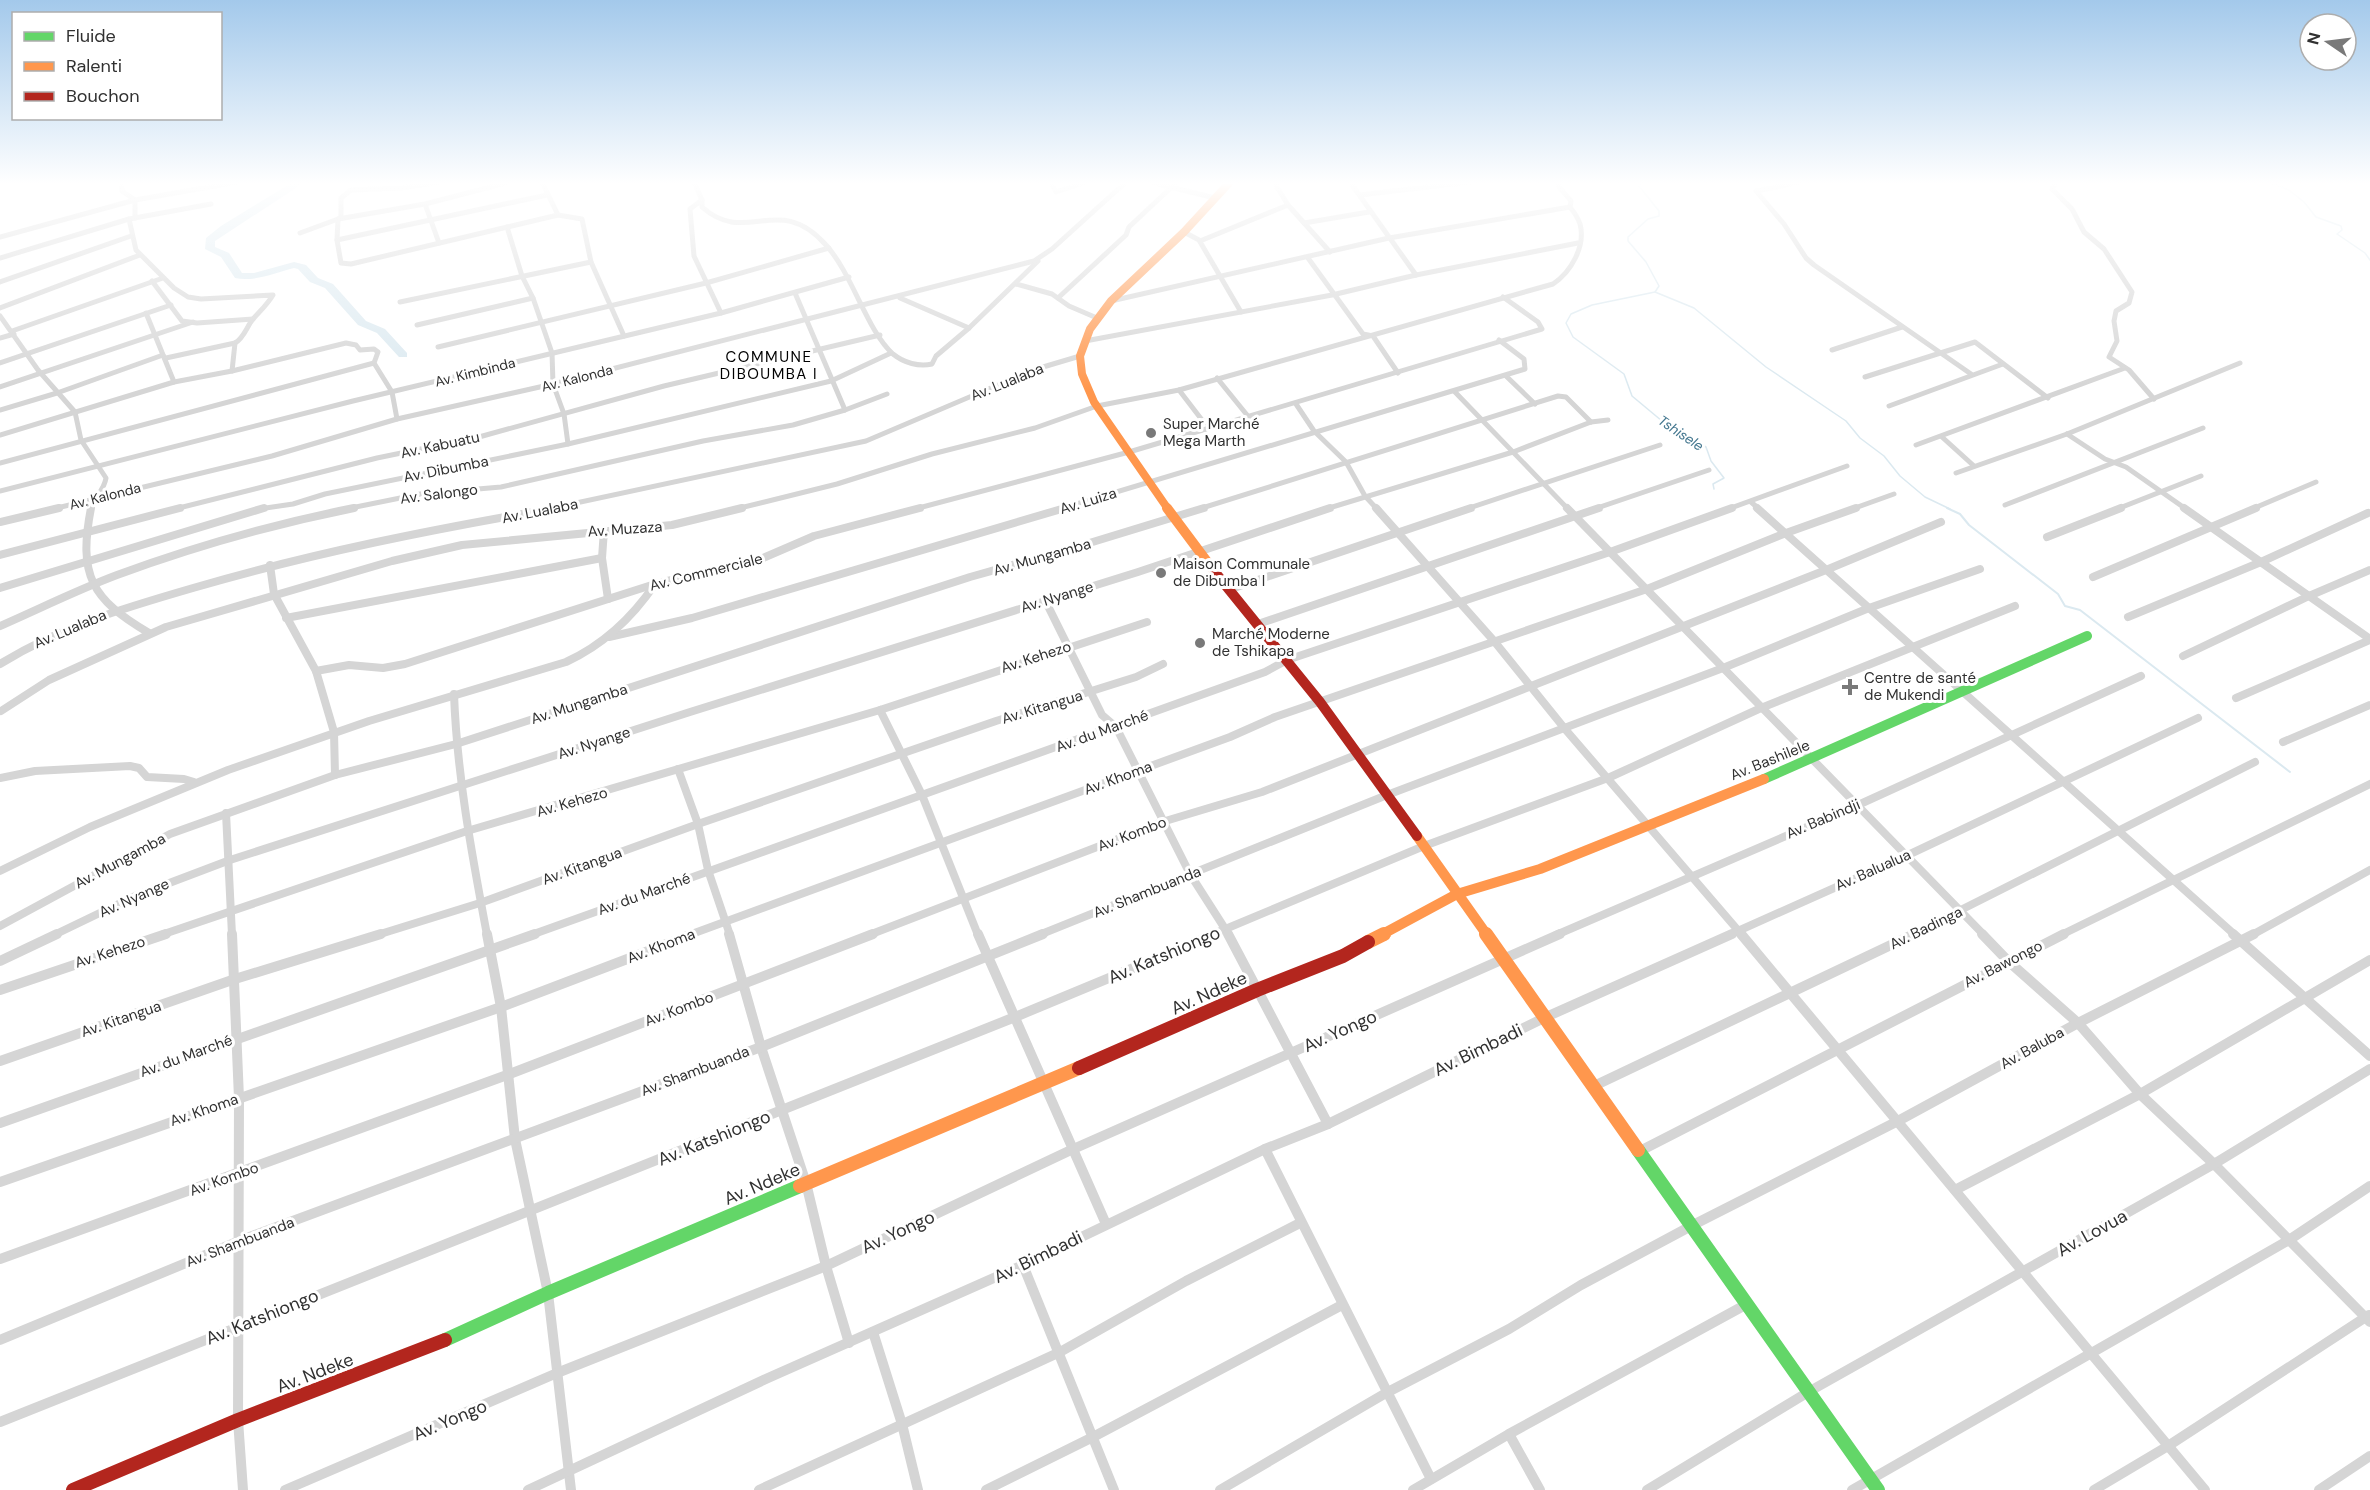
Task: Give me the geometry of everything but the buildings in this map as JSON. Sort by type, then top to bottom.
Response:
[{"type":"main road","points":[[1163,252],[1111,301],[1097,318],[1085,341],[1080,356],[1082,374],[1097,406],[1171,516],[1320,702],[1424,846],[1878,1490]]},
{"type":"main road","name":"Av. Bashilele","points":[[1457,894],[1540,869],[1812,759],[2087,636]]},
{"type":"main road","name":"Av. Ndeke","points":[[73,1490],[238,1420],[459,1335],[548,1293],[1044,1083],[1257,990],[1344,956],[1457,894]]},
{"type":"street","points":[[0,258],[21,252]]},
{"type":"street","points":[[0,282],[87,252]]},
{"type":"street","points":[[0,410],[164,356],[235,343],[239,341],[253,319],[266,308],[273,295],[188,297],[163,278],[138,252]]},
{"type":"street","points":[[339,252],[341,263],[346,265],[403,252]]},
{"type":"street","points":[[515,252],[552,353],[553,384],[564,414],[568,444]]},
{"type":"street","points":[[589,252],[591,262],[624,336]]},
{"type":"street","points":[[693,252],[721,313]]},
{"type":"street","points":[[438,348],[706,283],[817,252]]},
{"type":"street","points":[[831,252],[849,277],[891,353],[906,361],[928,366],[1042,257]]},
{"type":"street","name":"Av. Kalonda","points":[[0,522],[272,456],[397,419],[553,384],[806,321],[864,304],[987,275],[1042,257],[1048,252]]},
{"type":"street","points":[[1058,298],[1108,252]]},
{"type":"street","points":[[1206,252],[1241,312]]},
{"type":"street","points":[[1111,301],[1330,252]]},
{"type":"street","points":[[1399,252],[1416,275]]},
{"type":"street","points":[[1085,341],[1332,295],[1416,275],[1539,252]]},
{"type":"street","name":"Av. Muzaza","points":[[1,711],[49,680],[149,633],[274,594],[392,561],[462,545],[672,525],[815,489],[932,453],[1035,428],[1097,406],[1179,390],[1560,280],[1574,262],[1576,252]]},
{"type":"street","points":[[1802,252],[1806,258],[1971,374]]},
{"type":"street","points":[[2106,252],[2132,292],[2129,303],[2116,311],[2114,321],[2118,341],[2109,357],[2125,368],[2154,399]]},
{"type":"street","points":[[0,308],[140,255]]},
{"type":"street","points":[[1308,258],[1332,295],[1363,334],[1372,336],[1398,373]]},
{"type":"street","points":[[400,302],[591,262]]},
{"type":"street","name":"Av. Kimbinda","points":[[0,491],[392,392],[721,313],[849,277]]},
{"type":"street","points":[[0,338],[163,278]]},
{"type":"street","points":[[152,281],[182,321],[253,319]]},
{"type":"street","points":[[1016,284],[1058,298],[1069,306],[1097,318]]},
{"type":"street","points":[[795,293],[845,410]]},
{"type":"street","points":[[900,297],[969,328]]},
{"type":"street","name":"Av. Commerciale","points":[[316,671],[349,665],[383,668],[405,664],[655,584],[763,558],[814,536],[1129,452],[1246,415],[1296,404],[1499,340],[1542,329],[1538,322],[1503,297]]},
{"type":"street","points":[[417,326],[533,298]]},
{"type":"street","points":[[0,363],[171,305]]},
{"type":"street","points":[[146,313],[174,382]]},
{"type":"street","points":[[1,318],[57,393],[75,412],[81,440],[106,477],[105,486],[98,497],[93,500],[89,531],[87,561],[93,586],[98,596],[113,611],[149,633]]},
{"type":"street","points":[[0,387],[155,337],[193,322]]},
{"type":"street","points":[[1832,350],[1902,327]]},
{"type":"street","name":"Av. Kabuatu","points":[[0,555],[281,481],[479,437],[730,369],[880,335]]},
{"type":"street","name":"Av. Luiza","points":[[609,637],[692,618],[1525,369],[1524,359],[1499,340]]},
{"type":"street","points":[[1865,377],[1975,342],[1990,351],[1996,360],[2048,398]]},
{"type":"street","points":[[232,371],[235,343]]},
{"type":"street","points":[[0,435],[174,382],[346,344],[356,345],[360,350],[377,351],[374,363],[392,392],[397,419]]},
{"type":"street","name":"Av. Dibumba","points":[[0,588],[266,507],[293,504],[325,494],[568,444],[831,381],[891,353]]},
{"type":"street","name":"Av. Lualaba","points":[[0,664],[36,642],[113,611],[270,565],[438,528],[583,502],[866,441],[1033,370],[1080,356]]},
{"type":"street","points":[[0,463],[374,363]]},
{"type":"street","points":[[1956,473],[2067,434],[2240,363]]},
{"type":"street","points":[[1889,406],[2003,364]]},
{"type":"street","points":[[1916,445],[2125,368]]},
{"type":"street","points":[[1506,376],[1535,404]]},
{"type":"street","points":[[1217,378],[1246,415]]},
{"type":"street","points":[[1179,390],[1202,420],[1212,426]]},
{"type":"street","points":[[1454,391],[1761,708],[1908,855],[2008,961],[2078,1023],[2140,1094],[2369,1318],[2168,1446],[2094,1490]]},
{"type":"street","name":"Av. Salongo","points":[[0,626],[158,561],[308,517],[420,494],[501,487],[703,441],[793,424],[845,410],[887,394]]},
{"type":"street","name":"Av. Mungamba","points":[[0,926],[170,834],[335,775],[456,744],[970,577],[1043,558],[1120,534],[1135,526],[1563,396],[1591,422]]},
{"type":"street","points":[[1296,404],[1314,431],[1346,462],[1365,496],[1428,564],[1737,932],[1791,992],[2205,1490]]},
{"type":"street","name":"Av. Nyange","points":[[0,962],[135,896],[230,860],[1198,552],[1365,496],[1513,452],[1591,422],[1608,420]]},
{"type":"street","points":[[2005,505],[2203,428]]},
{"type":"street","points":[[2067,434],[2105,459],[2115,461],[2160,491],[2370,639]]},
{"type":"street","points":[[1942,437],[1974,466]]},
{"type":"street","points":[[1228,590],[1660,445]]},
{"type":"street","name":"Av. du Marché","points":[[0,1123],[1116,727],[1265,672],[1287,660],[1610,552],[1847,466]]},
{"type":"street","points":[[1258,624],[1428,564],[1709,470]]},
{"type":"street","points":[[2047,537],[2201,476]]},
{"type":"street","points":[[2093,578],[2316,482]]},
{"type":"street","name":"Av. Khoma","points":[[0,1182],[501,1007],[726,921],[1320,702],[1647,589],[1786,533],[1894,494]]},
{"type":"street","points":[[1751,502],[2013,734],[2370,1056]]},
{"type":"street","points":[[2128,618],[2261,562],[2368,513]]},
{"type":"street","name":"Av. Kombo","points":[[0,1259],[507,1075],[1162,822],[1262,792],[1356,753],[1683,627],[1941,522]]},
{"type":"street","points":[[604,530],[602,558],[608,598]]},
{"type":"street","points":[[286,618],[457,585],[525,575],[602,558]]},
{"type":"street","points":[[270,565],[274,594],[316,671],[334,732],[335,775]]},
{"type":"street","name":"Av. Shambuanda","points":[[0,1340],[239,1241],[761,1047],[1387,795],[1723,668],[1869,608],[1980,569]]},
{"type":"street","points":[[2183,656],[2309,596],[2370,570]]},
{"type":"street","points":[[0,871],[80,831],[194,782],[334,732],[454,694],[551,668],[577,657],[609,637],[642,605],[655,584]]},
{"type":"street","points":[[1045,600],[1102,715],[1116,727],[1162,822],[1190,874],[1226,930],[1328,1124]]},
{"type":"street","name":"Av. Katshiongo","points":[[0,1422],[1015,1017],[1424,846],[1608,778],[1761,708],[2015,606]]},
{"type":"street","name":"Av. Kehezo","points":[[0,990],[467,831],[880,710],[1147,622]]},
{"type":"street","points":[[2236,698],[2370,639]]},
{"type":"street","name":"Av. Kitangua","points":[[0,1061],[234,980],[480,903],[698,824],[996,721],[1091,693],[1136,677],[1163,664]]},
{"type":"street","name":"Av. Babindji","points":[[1503,958],[1858,805],[2141,676]]},
{"type":"street","points":[[454,694],[456,744],[467,831],[501,1007],[515,1139],[548,1293],[572,1490]]},
{"type":"street","points":[[2283,742],[2370,705]]},
{"type":"street","points":[[880,710],[922,795],[987,957],[1044,1083],[1071,1150],[1106,1224]]},
{"type":"street","name":"Av. Balualua","points":[[1546,1017],[1908,855],[2198,717]]},
{"type":"street","name":"Av. Badinga","points":[[1594,1086],[1962,911],[2118,829],[2255,762]]},
{"type":"street","points":[[0,778],[35,771],[130,766],[140,768],[147,777],[184,778],[194,782]]},
{"type":"street","points":[[678,769],[698,824],[708,870],[745,984],[761,1047],[806,1184],[826,1266],[849,1343]]},
{"type":"street","name":"Av. Bawongo","points":[[1640,1152],[2008,961],[2370,784]]},
{"type":"street","points":[[226,813],[230,860],[229,913],[239,1098],[238,1420],[243,1490]]},
{"type":"street","name":"Av. Baluba","points":[[1220,1490],[1386,1393],[1509,1329],[1581,1285],[1693,1225],[1898,1121],[2078,1023],[2241,941],[2370,870]]},
{"type":"street","name":"Av. Yongo","points":[[285,1490],[557,1373],[826,1266],[1071,1150],[1503,958]]},
{"type":"street","points":[[1955,1190],[2140,1094],[2370,960]]},
{"type":"street","name":"Av. Bimbadi","points":[[528,1490],[1023,1265],[1265,1149],[1328,1124],[1546,1017]]},
{"type":"street","name":"Av. Lovua","points":[[1647,1490],[1810,1391],[2214,1164],[2370,1069]]},
{"type":"street","points":[[1265,1149],[1300,1223],[1431,1479]]},
{"type":"street","points":[[1852,1490],[2289,1240],[2370,1186]]},
{"type":"street","points":[[759,1490],[1060,1352],[1186,1281],[1300,1223]]},
{"type":"street","points":[[1023,1265],[1114,1490]]},
{"type":"street","points":[[1413,1490],[1509,1434],[1747,1304]]},
{"type":"street","points":[[986,1490],[1093,1437],[1342,1305]]},
{"type":"street","points":[[873,1332],[902,1424],[918,1490]]},
{"type":"street","points":[[1509,1434],[1540,1490]]},
{"type":"street","points":[[2319,1490],[2370,1455]]},
{"type":"waterway","points":[[216,252],[225,255],[239,276],[254,276],[294,265],[302,267],[314,280],[329,286],[362,323],[381,331],[403,355]]},
{"type":"waterway","name":"Tshisele","points":[[1637,252],[1646,262],[1659,286],[1655,292]]},
{"type":"waterway","points":[[2363,252],[2370,260]]},
{"type":"waterway","points":[[1655,292],[1694,308],[1766,367],[1846,421],[1860,438],[1884,456],[1900,476],[1925,497],[1950,509]]},
{"type":"waterway","name":"Tshisele","points":[[1655,292],[1592,305],[1571,314],[1566,323],[1573,337],[1624,374],[1632,396],[1668,426],[1706,447],[1711,461],[1724,478],[1713,484],[1714,489]]},
{"type":"waterway","points":[[1947,508],[1960,514],[1969,525],[2058,594],[2065,606],[2080,610],[2290,772]]},
{"type":"traffic: fast","points":[[1764,779],[2087,636]]},
{"type":"traffic: fast","points":[[1638,1150],[1878,1490]]},
{"type":"traffic: fast","points":[[445,1340],[548,1293],[800,1186]]},
{"type":"traffic: slow","points":[[1163,252],[1111,301],[1090,329],[1080,356],[1082,374],[1094,402],[1189,540],[1214,571]]},
{"type":"traffic: slow","points":[[1368,942],[1457,894],[1540,869],[1764,779]]},
{"type":"traffic: slow","points":[[1417,836],[1638,1150]]},
{"type":"traffic: slow","points":[[800,1186],[1079,1068]]},
{"type":"traffic: jam","points":[[1214,571],[1320,702],[1417,836]]},
{"type":"traffic: jam","points":[[1079,1068],[1257,990],[1343,956],[1368,942]]},
{"type":"traffic: jam","points":[[73,1490],[238,1420],[445,1340]]},
{"type":"place","name":"Super Marché Mega Marth","points":[[1151,433]]},
{"type":"place","name":"Maison Communale de Dibumba I","points":[[1161,573]]},
{"type":"place","name":"Marché Moderne de Tshikapa","points":[[1200,643]]},
{"type":"place","name":"Centre de santé de Mukendi","points":[[1850,687]]},
{"type":"district","name":"COMMUNE DIBOUMBA I","points":[[769,366]]}]
